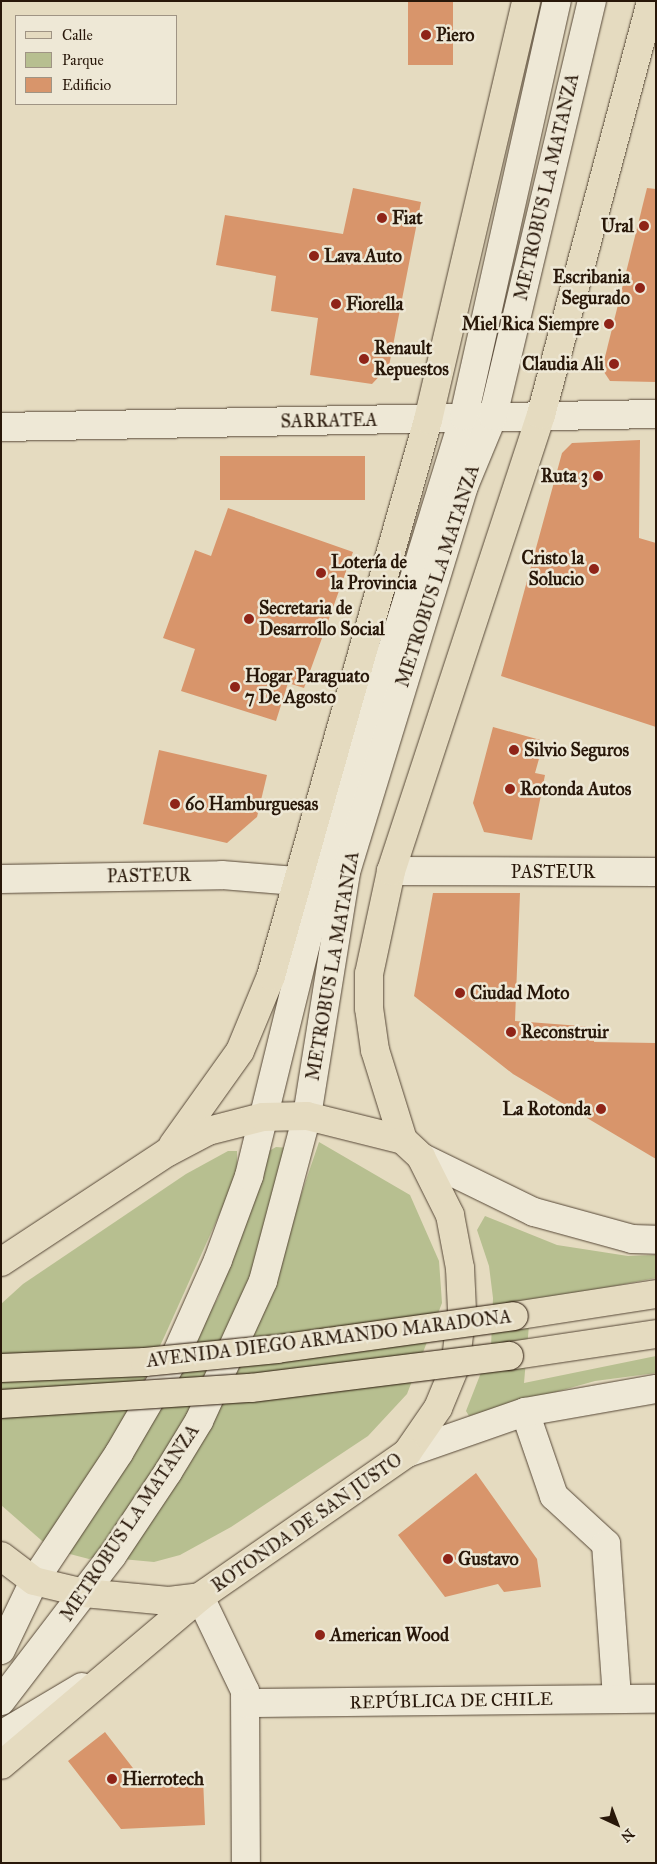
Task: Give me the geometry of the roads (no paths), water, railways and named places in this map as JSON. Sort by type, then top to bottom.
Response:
[{"type":"main road","points":[[168,1152],[240,1051],[271,976],[296,881],[428,420],[526,1]]},
{"type":"main road","name":"ROTONDA DE SAN JUSTO","points":[[1,1556],[34,1581],[84,1593],[169,1601],[200,1597],[407,1454],[438,1408],[454,1367],[462,1311],[460,1268],[450,1215],[412,1149],[375,1050],[369,1008],[369,974],[391,871],[542,415],[651,1]]},
{"type":"main road","points":[[1,1262],[168,1152],[208,1131],[263,1117],[307,1116],[412,1149]]},
{"type":"main road","name":"AVENIDA DIEGO ARMANDO MARADONA","points":[[1,1368],[145,1362],[239,1353],[514,1316],[656,1294]]},
{"type":"main road","name":"AVENIDA DIEGO ARMANDO MARADONA","points":[[1,1404],[251,1388],[510,1356],[656,1334]]},
{"type":"main road","points":[[1,1765],[200,1597]]},
{"type":"street","name":"METROBUS LA MATANZA","points":[[1,1650],[34,1581],[119,1453],[174,1359],[218,1260],[249,1176],[325,866],[464,416],[557,1]]},
{"type":"street","name":"METROBUS LA MATANZA","points":[[1,1701],[84,1593],[168,1472],[199,1421],[262,1280],[307,1116],[346,872],[461,495],[493,416],[592,1]]},
{"type":"street","name":"SARRATEA","points":[[1,427],[428,420],[464,416],[656,414]]},
{"type":"street","name":"PASTEUR","points":[[391,871],[656,872]]},
{"type":"street","name":"PASTEUR","points":[[1,878],[222,875],[296,881]]},
{"type":"street","points":[[412,1149],[534,1212],[632,1239],[656,1240]]},
{"type":"street","points":[[407,1454],[525,1412],[656,1389]]},
{"type":"street","points":[[525,1412],[554,1496],[606,1544],[617,1699]]},
{"type":"street","points":[[200,1597],[240,1678],[246,1703],[246,1863]]},
{"type":"street","points":[[1,1735],[111,1671]]},
{"type":"street","name":"REPÚBLICA DE CHILE","points":[[246,1703],[656,1699]]},
{"type":"place","name":"Piero","points":[[426,35]]},
{"type":"place","name":"Fiat","points":[[382,218]]},
{"type":"place","name":"Ural","points":[[644,226]]},
{"type":"place","name":"Lava Auto","points":[[314,256]]},
{"type":"place","name":"Escribania Segurado","points":[[640,288]]},
{"type":"place","name":"Fiorella","points":[[336,304]]},
{"type":"place","name":"Miel Rica Siempre","points":[[609,324]]},
{"type":"place","name":"Renault Repuestos","points":[[364,359]]},
{"type":"place","name":"Claudia Ali","points":[[614,364]]},
{"type":"place","name":"Ruta 3","points":[[598,476]]},
{"type":"place","name":"Cristo la Solucio","points":[[594,569]]},
{"type":"place","name":"Lotería de la Provincia","points":[[321,573]]},
{"type":"place","name":"Secretaria de Desarrollo Social","points":[[249,619]]},
{"type":"place","name":"Hogar Paraguato 7 De Agosto","points":[[235,687]]},
{"type":"place","name":"Silvio Seguros","points":[[514,750]]},
{"type":"place","name":"Rotonda Autos","points":[[510,789]]},
{"type":"place","name":"60 Hamburguesas","points":[[175,804]]},
{"type":"place","name":"Ciudad Moto","points":[[460,993]]},
{"type":"place","name":"Reconstruir","points":[[511,1032]]},
{"type":"place","name":"La Rotonda","points":[[601,1109]]},
{"type":"place","name":"Gustavo","points":[[448,1559]]},
{"type":"place","name":"American Wood","points":[[320,1635]]},
{"type":"place","name":"Hierrotech","points":[[112,1779]]}]
